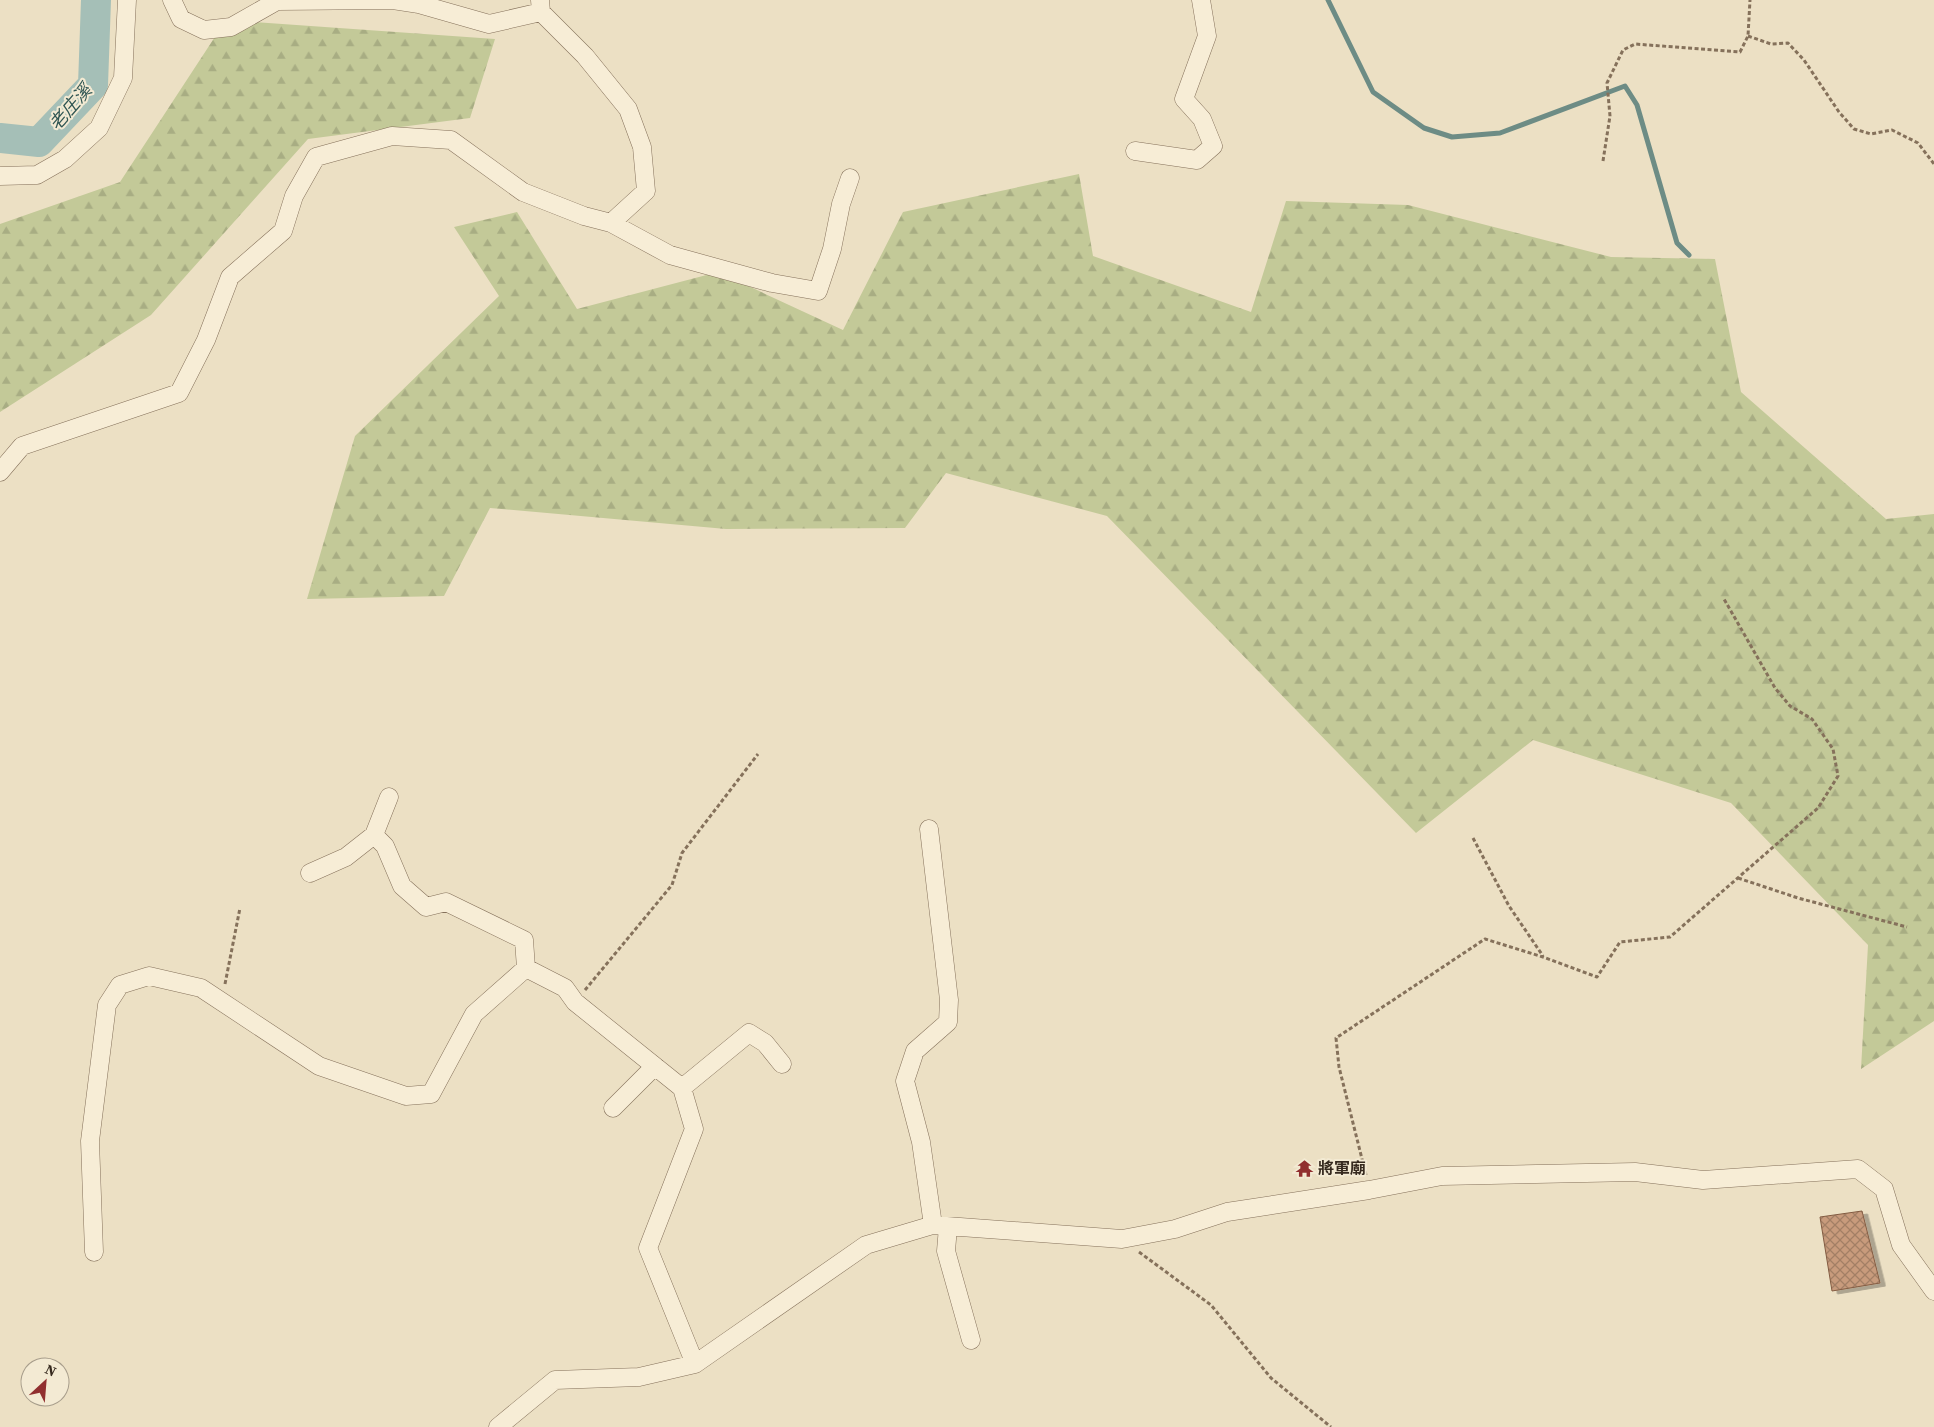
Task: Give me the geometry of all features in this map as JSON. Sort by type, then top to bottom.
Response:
[{"type":"street","points":[[0,176],[37,175],[65,160],[99,128],[123,78],[127,0]]},
{"type":"street","points":[[172,0],[181,19],[204,30],[231,27],[277,1],[393,0],[419,4],[489,24],[541,6],[628,109],[642,147],[646,191],[611,223]]},
{"type":"street","points":[[1136,151],[1197,160],[1212,146],[1202,119],[1184,98],[1207,36],[1201,0]]},
{"type":"street","points":[[0,472],[22,446],[179,393],[206,340],[230,277],[282,231],[294,196],[316,157],[392,136],[451,140],[523,192],[584,216],[611,223],[670,255],[772,283],[818,291],[832,249],[841,204],[850,178]]},
{"type":"street","points":[[310,873],[346,857],[374,836],[389,797]]},
{"type":"street","points":[[929,829],[949,1000],[948,1022],[915,1051],[905,1081],[946,1251],[971,1340]]},
{"type":"street","points":[[374,836],[384,846],[402,886],[426,907],[446,902],[524,940],[526,968]]},
{"type":"street","points":[[526,968],[566,988],[575,1002],[682,1088],[694,1129],[648,1248],[695,1364]]},
{"type":"street","points":[[94,1252],[90,1141],[107,1005],[120,985],[149,976],[201,988],[319,1066],[406,1096],[431,1094],[474,1014],[526,968]]},
{"type":"street","points":[[682,1088],[750,1033],[765,1043],[782,1064]]},
{"type":"street","points":[[613,1108],[655,1066]]},
{"type":"street","points":[[498,1427],[555,1380],[638,1377],[695,1364],[866,1245],[940,1226],[1122,1239],[1175,1229],[1227,1212],[1369,1190],[1442,1176],[1635,1172],[1703,1180],[1858,1169],[1884,1189],[1902,1245],[1934,1291]]},
{"type":"path","points":[[1603,161],[1610,116],[1607,83],[1623,50],[1635,44],[1740,52],[1748,36],[1750,0]]},
{"type":"path","points":[[1748,36],[1771,44],[1788,43],[1804,60],[1839,112],[1854,129],[1871,134],[1892,130],[1918,143],[1934,164]]},
{"type":"path","points":[[1369,1190],[1338,1067],[1336,1038],[1485,938],[1543,956],[1597,977],[1620,942],[1670,937],[1818,808],[1838,776],[1833,749],[1812,718],[1790,706],[1775,688],[1724,598]]},
{"type":"path","points":[[575,1002],[672,885],[682,853],[758,754]]},
{"type":"path","points":[[1473,838],[1509,906],[1543,956]]},
{"type":"path","points":[[1737,877],[1798,898],[1907,927]]},
{"type":"path","points":[[222,1002],[240,908]]},
{"type":"path","points":[[1122,1239],[1211,1305],[1271,1378],[1331,1427]]},
{"type":"green space","points":[[226,20],[495,39],[470,118],[308,139],[151,315],[0,412],[0,224],[120,182]]},
{"type":"green space","points":[[1079,174],[1093,256],[1251,312],[1286,201],[1408,205],[1611,257],[1715,259],[1741,392],[1886,519],[1934,514],[1934,1021],[1861,1069],[1868,945],[1731,803],[1533,740],[1416,833],[1107,516],[946,473],[905,528],[726,529],[490,508],[444,596],[307,599],[355,436],[499,296],[454,227],[517,212],[577,309],[718,272],[843,330],[903,212]]},
{"type":"building","points":[[1862,1211],[1880,1283],[1832,1291],[1820,1217]]},
{"type":"waterway","name":"老庄溪","points":[[0,138],[39,142],[93,85],[96,0]]},
{"type":"waterway","points":[[1328,0],[1373,92],[1424,128],[1452,137],[1500,133],[1625,86],[1637,105],[1677,243],[1689,255]]},
{"type":"place","name":"將軍廟","points":[[1304,1168]]}]
